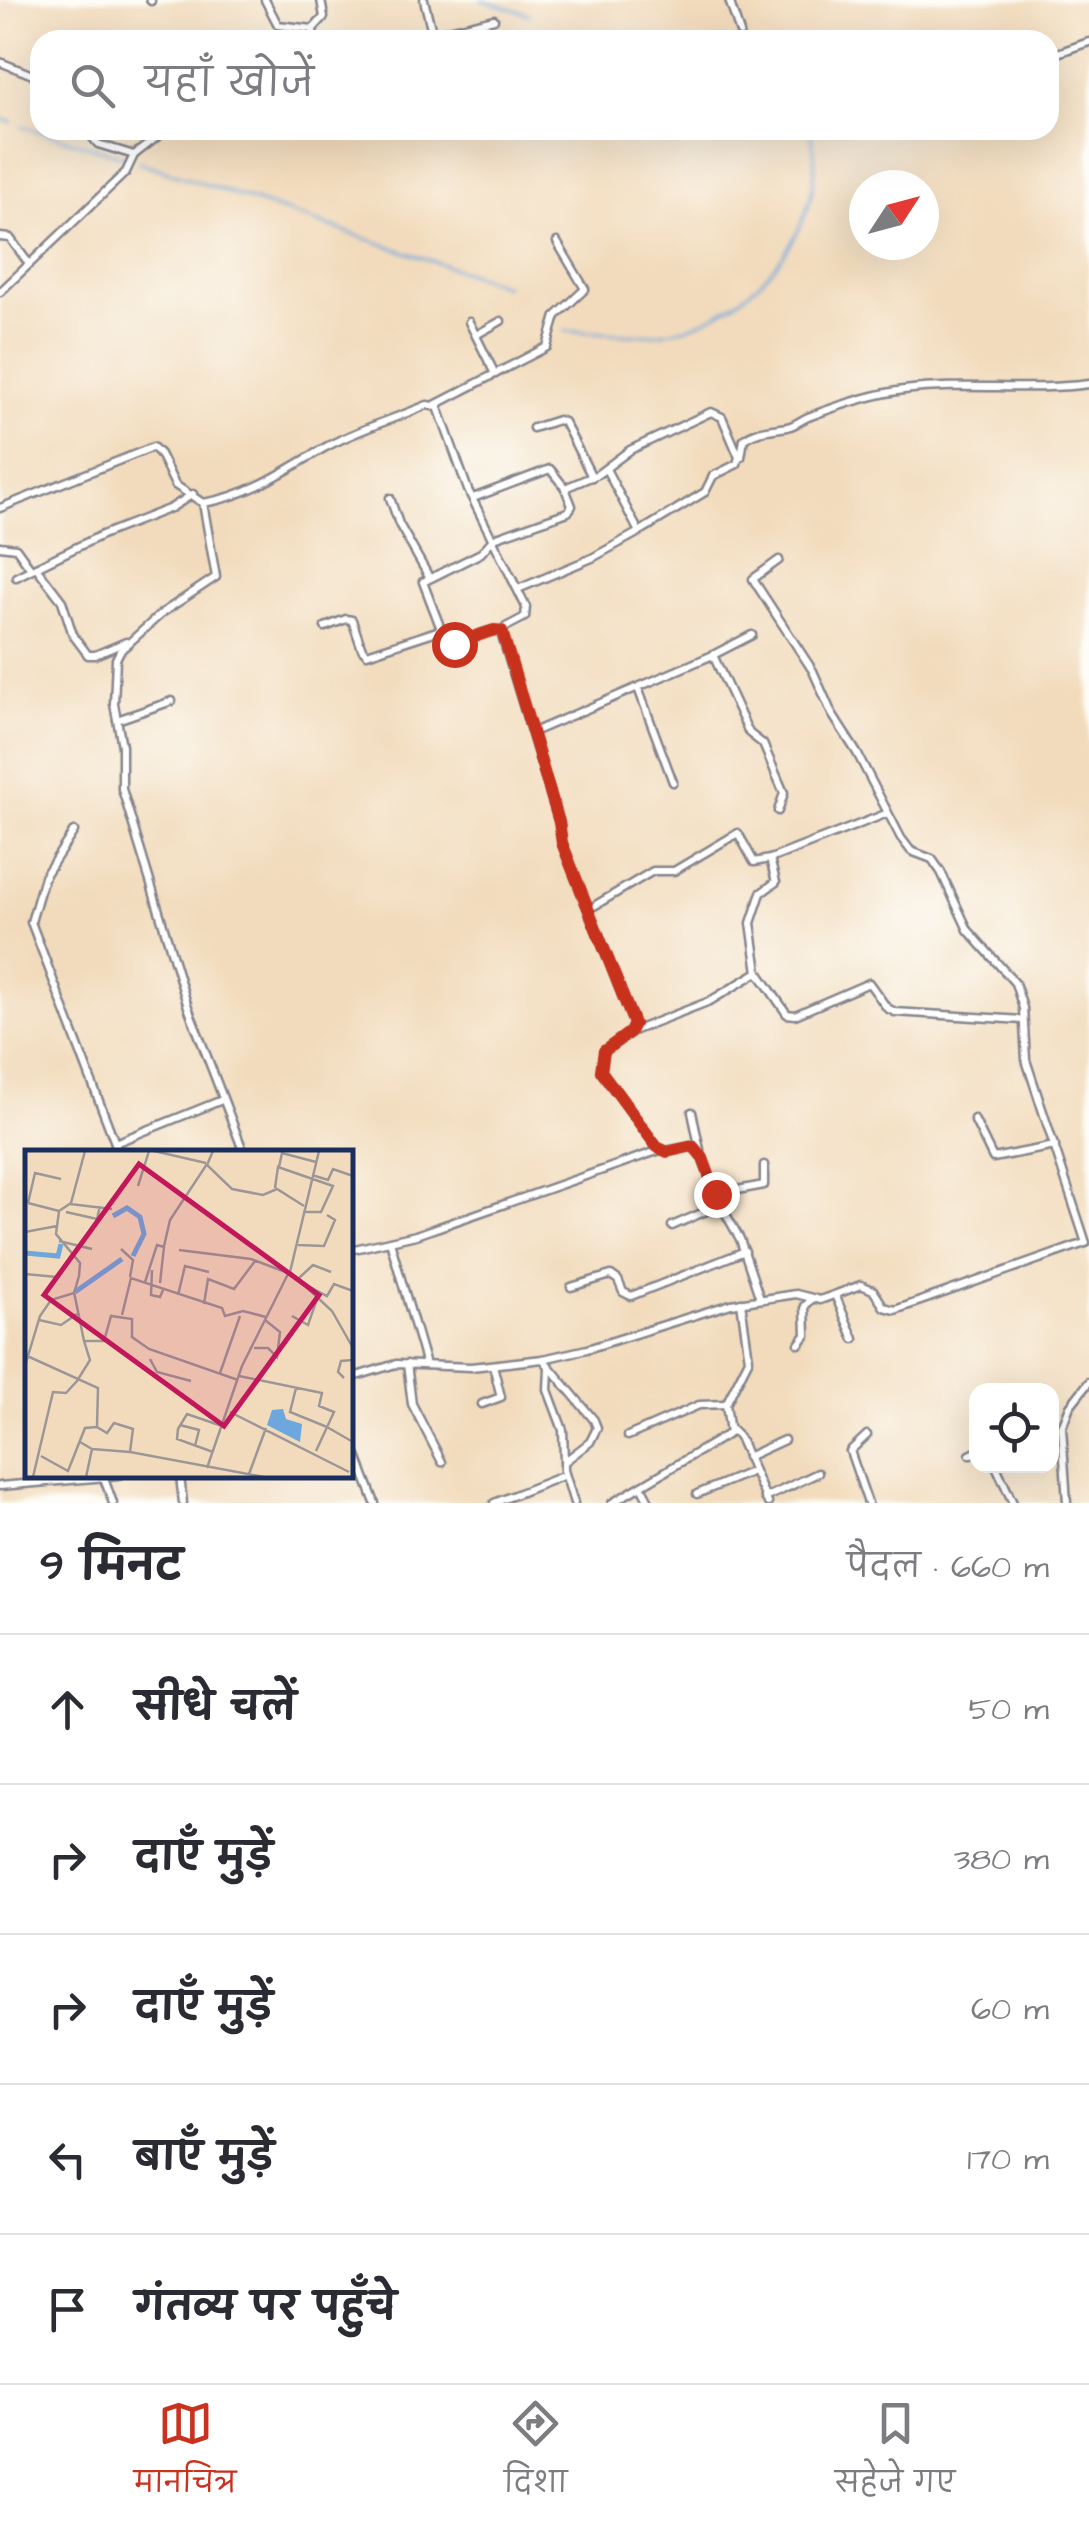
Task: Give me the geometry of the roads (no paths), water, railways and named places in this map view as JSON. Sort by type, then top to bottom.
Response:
[{"type":"street","points":[[265,0],[278,25],[313,29],[324,17],[320,0]]},
{"type":"street","points":[[424,0],[431,30]]},
{"type":"street","points":[[729,0],[739,30]]},
{"type":"street","points":[[457,30],[494,19]]},
{"type":"street","points":[[1059,52],[1089,42]]},
{"type":"street","points":[[0,62],[30,74]]},
{"type":"street","points":[[95,140],[134,156]]},
{"type":"street","points":[[0,292],[126,172],[134,156],[154,140]]},
{"type":"street","points":[[0,237],[10,238],[29,264]]},
{"type":"street","points":[[203,503],[238,496],[332,444],[435,405],[547,347],[556,316],[584,292],[557,242]]},
{"type":"street","points":[[469,322],[495,374]]},
{"type":"street","points":[[476,335],[501,322]]},
{"type":"street","points":[[518,589],[592,558],[704,492],[709,480],[740,461],[746,436],[892,392],[1089,384]]},
{"type":"street","points":[[435,405],[473,498],[494,538],[518,589],[527,613],[502,631],[450,644],[440,630],[424,586],[429,577],[481,553],[494,538],[568,512],[572,506],[550,468],[473,498]]},
{"type":"street","points":[[565,488],[592,477],[630,450],[716,412],[722,417],[740,461]]},
{"type":"street","points":[[534,428],[558,420],[564,422],[592,477]]},
{"type":"street","points":[[0,508],[152,447],[179,488],[203,503],[216,576],[127,642],[95,656],[88,654],[73,635],[62,601],[34,568],[16,548],[0,546]]},
{"type":"street","points":[[606,468],[639,532]]},
{"type":"street","points":[[16,577],[102,535],[171,508],[193,494]]},
{"type":"street","points":[[390,498],[398,524],[429,577]]},
{"type":"street","points":[[352,1378],[406,1364],[493,1365],[543,1359],[741,1302],[796,1294],[812,1299],[865,1285],[884,1307],[895,1310],[1087,1242],[1026,1060],[1019,992],[1010,975],[968,930],[941,872],[926,855],[908,848],[857,753],[842,733],[813,671],[753,579],[779,560]]},
{"type":"street","points":[[325,627],[352,620],[367,654],[440,630]]},
{"type":"street","points":[[502,631],[562,843],[633,1018],[630,1032]]},
{"type":"street","points":[[533,732],[752,636]]},
{"type":"street","points":[[127,642],[116,659],[114,704],[122,746],[122,790],[188,1007],[243,1150]]},
{"type":"street","points":[[713,655],[748,733],[761,740],[784,792],[778,811]]},
{"type":"street","points":[[638,688],[673,782]]},
{"type":"street","points":[[117,720],[172,701]]},
{"type":"street","points":[[589,909],[654,871],[674,871],[738,833],[755,863],[888,813]]},
{"type":"street","points":[[74,832],[44,877],[31,922],[118,1150]]},
{"type":"street","points":[[770,859],[776,882],[761,893],[752,918],[758,972],[782,1010],[791,1016],[868,983],[887,1008],[895,1012],[1023,1020]]},
{"type":"street","points":[[662,1150],[601,1071],[604,1051],[630,1032],[710,1000],[758,972]]},
{"type":"street","points":[[115,1143],[222,1100]]},
{"type":"street","points":[[692,1112],[700,1152],[720,1205],[744,1251],[760,1300]]},
{"type":"street","points":[[974,1119],[993,1158],[1055,1146]]},
{"type":"street","points":[[352,1250],[416,1235],[662,1150],[693,1146],[700,1152]]},
{"type":"street","points":[[716,1194],[764,1186],[764,1165]]},
{"type":"street","points":[[672,1226],[720,1205]]},
{"type":"street","points":[[390,1241],[426,1366]]},
{"type":"street","points":[[571,1287],[611,1275],[623,1292],[631,1296],[744,1251]]},
{"type":"street","points":[[835,1295],[854,1339]]},
{"type":"street","points":[[800,1344],[806,1335],[806,1306],[812,1299]]},
{"type":"street","points":[[741,1302],[749,1359],[726,1404],[731,1429],[766,1501],[818,1473]]},
{"type":"street","points":[[543,1359],[598,1428],[590,1442],[564,1462]]},
{"type":"street","points":[[406,1364],[412,1404],[442,1462]]},
{"type":"street","points":[[482,1404],[501,1397],[493,1365]]},
{"type":"street","points":[[550,1367],[548,1390],[563,1430],[565,1476],[574,1503]]},
{"type":"street","points":[[1067,1503],[1062,1426],[1070,1406],[1089,1382]]},
{"type":"street","points":[[628,1436],[700,1405],[726,1404]]},
{"type":"street","points":[[612,1503],[723,1439],[731,1429]]},
{"type":"street","points":[[866,1435],[850,1451],[868,1503]]},
{"type":"street","points":[[747,1457],[784,1440]]},
{"type":"street","points":[[352,1443],[375,1503]]},
{"type":"street","points":[[697,1494],[753,1471]]},
{"type":"street","points":[[999,1473],[1014,1503]]},
{"type":"street","points":[[494,1503],[565,1476]]},
{"type":"street","points":[[0,1486],[85,1478]]},
{"type":"street","points":[[106,1478],[112,1503]]},
{"type":"street","points":[[180,1478],[184,1503]]},
{"type":"street","points":[[641,1486],[650,1503]]},
{"type":"waterway","points":[[482,0],[529,14]]},
{"type":"waterway","points":[[0,119],[12,122]]},
{"type":"waterway","points":[[22,126],[30,128]]},
{"type":"waterway","points":[[68,140],[128,158]]},
{"type":"waterway","points":[[565,331],[632,335],[673,331],[704,321],[733,304],[760,282],[800,227],[811,196],[815,163],[812,140]]},
{"type":"waterway","points":[[139,162],[506,286]]}]
